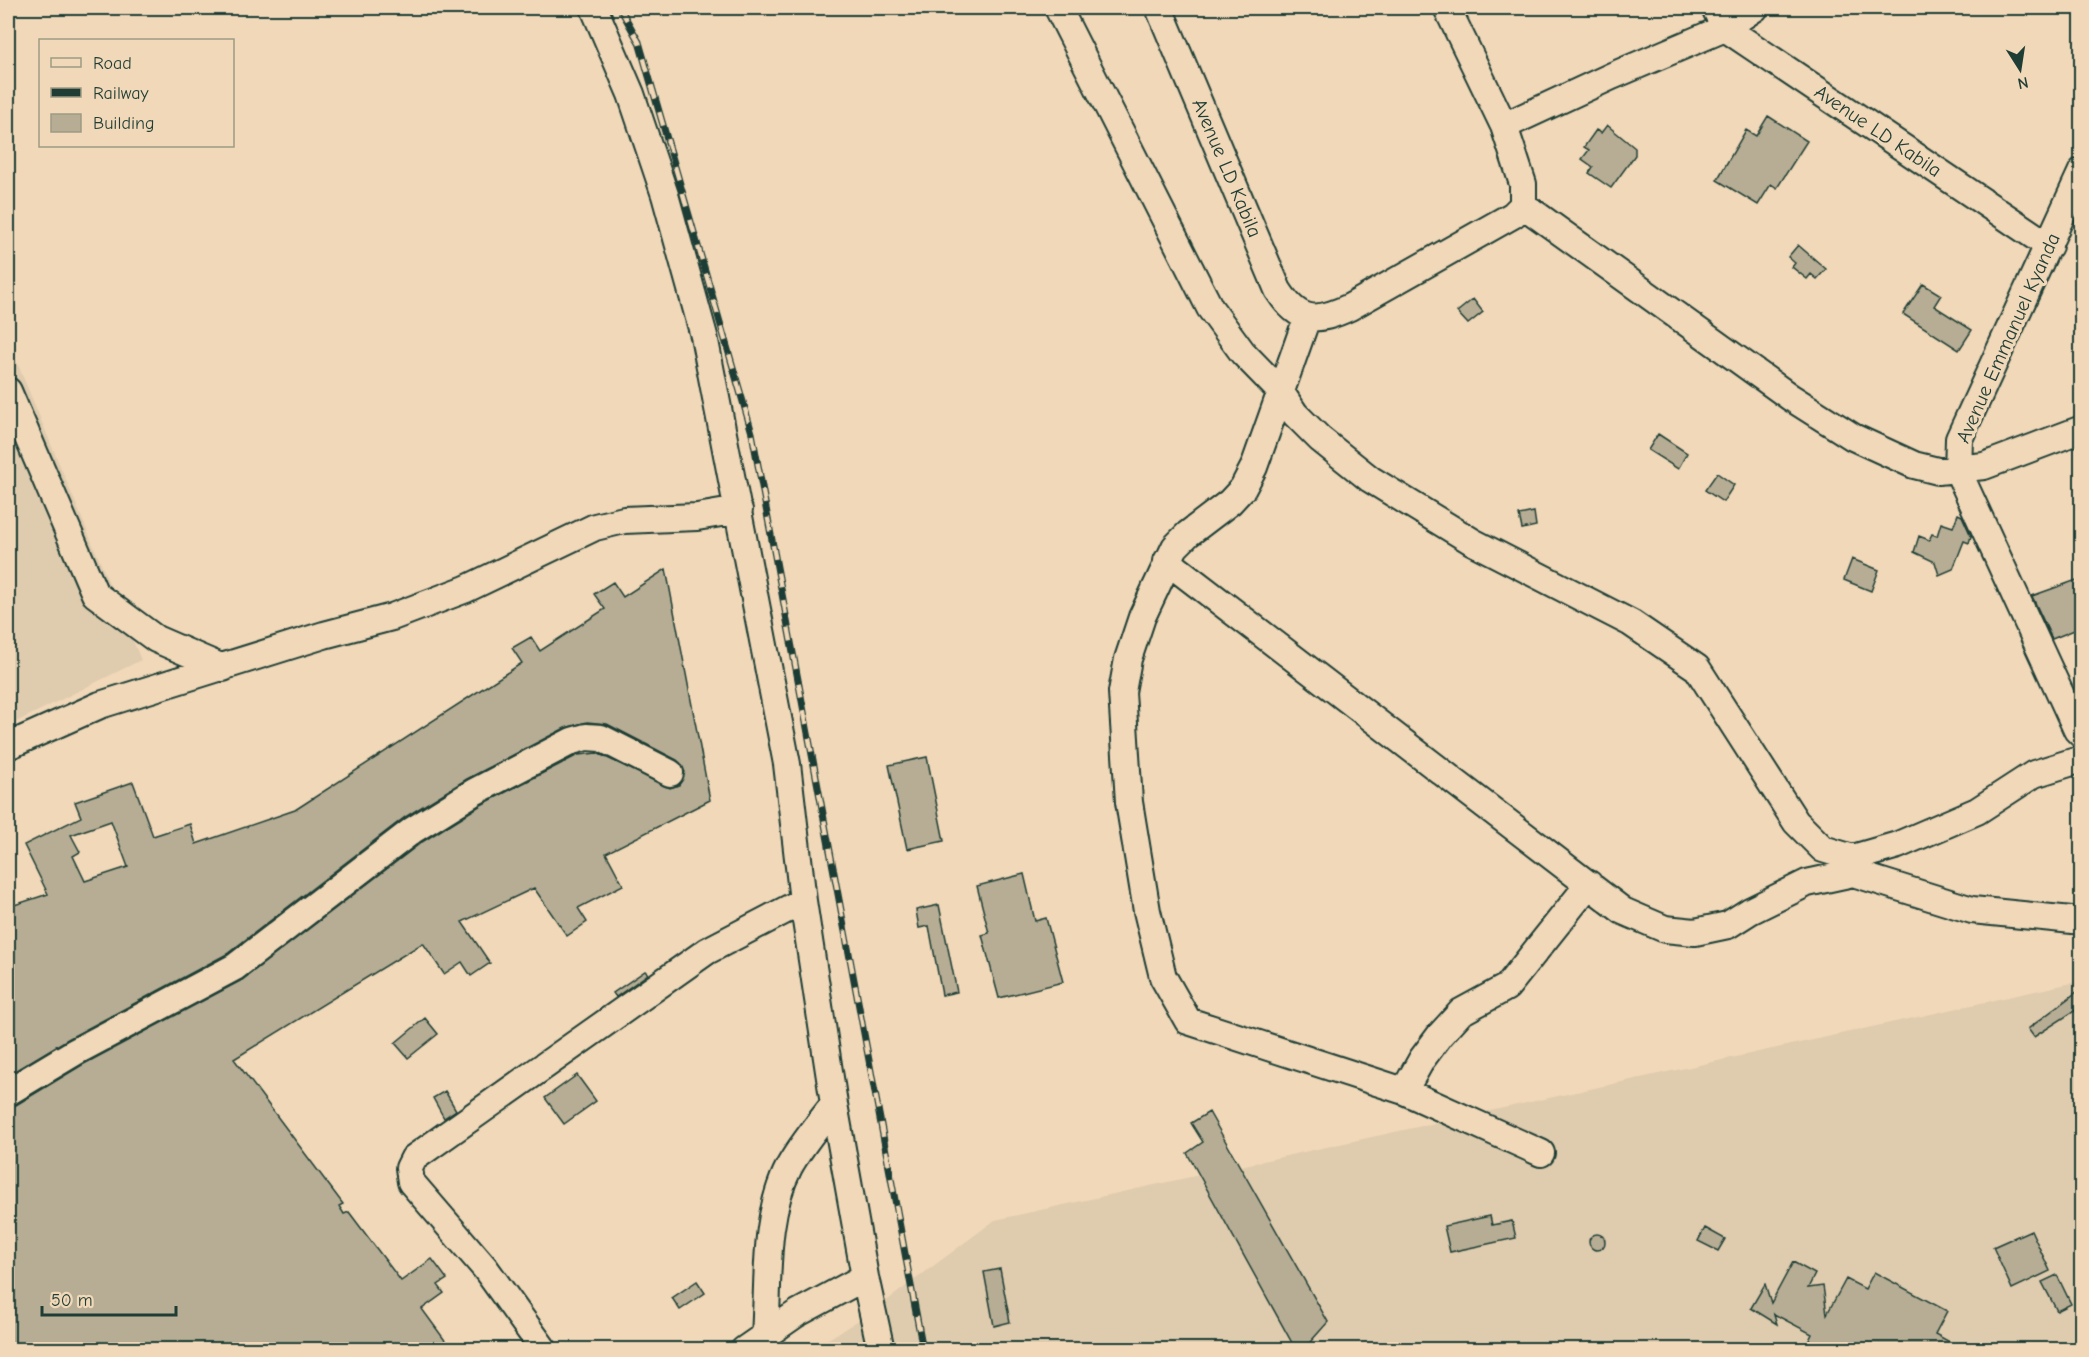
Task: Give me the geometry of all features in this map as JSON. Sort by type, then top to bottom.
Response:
[{"type":"street","points":[[594,8],[631,94],[665,195],[704,336],[787,764],[804,901],[834,1104],[880,1350]]},
{"type":"street","points":[[1058,8],[1210,308],[1243,353],[1280,392],[1295,414],[1320,439],[1370,479],[1473,542],[1631,623],[1697,668],[1796,822],[1823,849],[1853,866],[1972,910],[2082,921]]},
{"type":"street","name":"Avenue LD Kabila","points":[[1159,8],[1278,290],[1290,309],[1307,318]]},
{"type":"street","points":[[1447,8],[1504,126],[1523,184],[1523,205],[1513,214],[1350,307],[1328,317],[1307,318],[1254,467],[1243,488],[1230,502],[1188,534],[1175,547],[1142,617],[1128,659],[1122,692],[1129,802],[1147,911],[1163,977],[1188,1021],[1404,1091],[1541,1153]]},
{"type":"street","points":[[1504,126],[1612,76],[1720,18],[1755,8]]},
{"type":"street","name":"Avenue LD Kabila","points":[[1720,18],[2049,246]]},
{"type":"street","name":"Avenue Emmanuel Kyanda","points":[[2080,732],[1958,471],[1959,439],[2082,171]]},
{"type":"street","points":[[1523,205],[1790,397],[1853,437],[1914,465],[1938,471],[1958,471],[2011,457],[2082,429]]},
{"type":"street","points":[[8,391],[95,594],[156,639],[223,668]]},
{"type":"street","points":[[8,746],[100,705],[324,635],[392,617],[466,589],[595,527],[624,520],[697,517],[739,510]]},
{"type":"street","points":[[1167,561],[1623,911],[1665,929],[1695,932],[1728,925],[1750,911],[1807,884],[1977,811],[2034,774],[2082,759]]},
{"type":"street","points":[[8,1092],[75,1052],[235,967],[413,830],[474,792],[572,741],[586,737],[601,738],[670,772]]},
{"type":"street","points":[[1404,1091],[1422,1059],[1440,1035],[1461,1012],[1507,987],[1589,884]]},
{"type":"street","points":[[544,1350],[485,1268],[411,1182],[409,1168],[414,1158],[707,951],[804,901]]},
{"type":"street","points":[[765,1335],[770,1243],[776,1203],[789,1168],[834,1104]]},
{"type":"street","points":[[744,1350],[796,1314],[865,1277]]},
{"type":"shaded area","points":[[8,341],[141,660],[8,726]]},
{"type":"shaded area","points":[[2081,981],[2081,1349],[811,1350],[873,1311],[995,1220]]},
{"type":"building","points":[[1768,116],[1807,141],[1777,188],[1771,184],[1758,205],[1717,180],[1746,130],[1756,136]]},
{"type":"building","points":[[1607,125],[1635,148],[1635,155],[1611,188],[1589,173],[1593,167],[1582,159],[1589,150],[1584,147],[1596,130],[1601,133]]},
{"type":"building","points":[[1798,245],[1826,269],[1817,279],[1811,274],[1807,279],[1792,267],[1795,263],[1788,257]]},
{"type":"building","points":[[1923,284],[1941,295],[1934,306],[1972,330],[1959,350],[1903,314]]},
{"type":"building","points":[[1473,299],[1483,312],[1468,324],[1457,312]]},
{"type":"building","points":[[1658,434],[1687,453],[1678,469],[1648,450]]},
{"type":"building","points":[[1717,473],[1734,485],[1723,502],[1705,490]]},
{"type":"building","points":[[1534,512],[1536,526],[1522,529],[1519,515]]},
{"type":"building","points":[[1958,514],[1962,516],[1971,536],[1969,543],[1964,541],[1953,569],[1939,575],[1935,562],[1914,552],[1919,536],[1929,540],[1932,534],[1937,536],[1941,523],[1953,527]]},
{"type":"building","points":[[1852,559],[1879,570],[1871,591],[1844,580]]},
{"type":"building","points":[[666,569],[710,800],[606,853],[623,885],[578,908],[587,922],[567,936],[534,888],[462,922],[490,963],[471,976],[462,962],[444,974],[423,943],[234,1059],[343,1204],[339,1206],[344,1214],[349,1212],[401,1281],[432,1259],[447,1279],[438,1285],[444,1293],[422,1309],[452,1350],[8,1350],[8,1107],[16,1105],[82,1065],[242,980],[422,842],[481,805],[578,755],[597,753],[670,788],[679,785],[685,772],[677,760],[607,724],[587,722],[565,728],[467,779],[405,817],[227,954],[68,1039],[8,1075],[8,907],[48,894],[24,845],[81,817],[75,802],[133,782],[153,836],[190,824],[196,844],[295,810],[522,663],[512,648],[531,637],[540,651],[605,609],[594,594],[613,582],[623,597]],"holes":[[[111,821],[128,867],[85,881],[73,856],[80,852],[71,835]]]},
{"type":"building","points":[[2082,578],[2082,627],[2052,639],[2032,596]]},
{"type":"building","points":[[927,757],[944,841],[907,849],[889,765]]},
{"type":"building","points":[[1024,874],[1035,921],[1046,918],[1063,982],[999,998],[982,935],[989,933],[977,886]]},
{"type":"building","points":[[939,905],[957,992],[942,995],[929,926],[919,928],[916,910]]},
{"type":"building","points":[[645,971],[648,974],[616,997],[613,993]]},
{"type":"building","points":[[2082,988],[2082,1006],[2034,1037],[2028,1029]]},
{"type":"building","points":[[425,1018],[438,1034],[408,1058],[395,1043]]},
{"type":"building","points":[[577,1075],[596,1101],[564,1124],[545,1098]]},
{"type":"building","points":[[445,1091],[456,1110],[444,1118],[433,1098]]},
{"type":"building","points":[[1209,1112],[1328,1322],[1303,1350],[1296,1350],[1187,1153],[1203,1142],[1191,1123]]},
{"type":"building","points":[[1490,1216],[1492,1225],[1512,1221],[1516,1238],[1450,1252],[1444,1226]]},
{"type":"building","points":[[1705,1228],[1725,1239],[1718,1251],[1698,1241]]},
{"type":"building","points":[[2031,1230],[2050,1271],[2012,1289],[1993,1247]]},
{"type":"building","points":[[1597,1234],[1605,1242],[1597,1250],[1589,1242]]},
{"type":"building","points":[[1793,1262],[1815,1274],[1808,1288],[1823,1286],[1827,1314],[1846,1279],[1865,1289],[1874,1272],[1947,1311],[1935,1334],[1964,1350],[1804,1350],[1812,1334],[1774,1314],[1777,1324],[1751,1308],[1765,1284],[1771,1303]]},
{"type":"building","points":[[1000,1269],[1010,1322],[994,1326],[984,1272]]},
{"type":"building","points":[[2057,1275],[2071,1304],[2057,1311],[2042,1282]]},
{"type":"building","points":[[697,1281],[705,1293],[680,1310],[672,1298]]},
{"type":"railway","points":[[620,8],[639,42],[752,433],[923,1350]]}]
